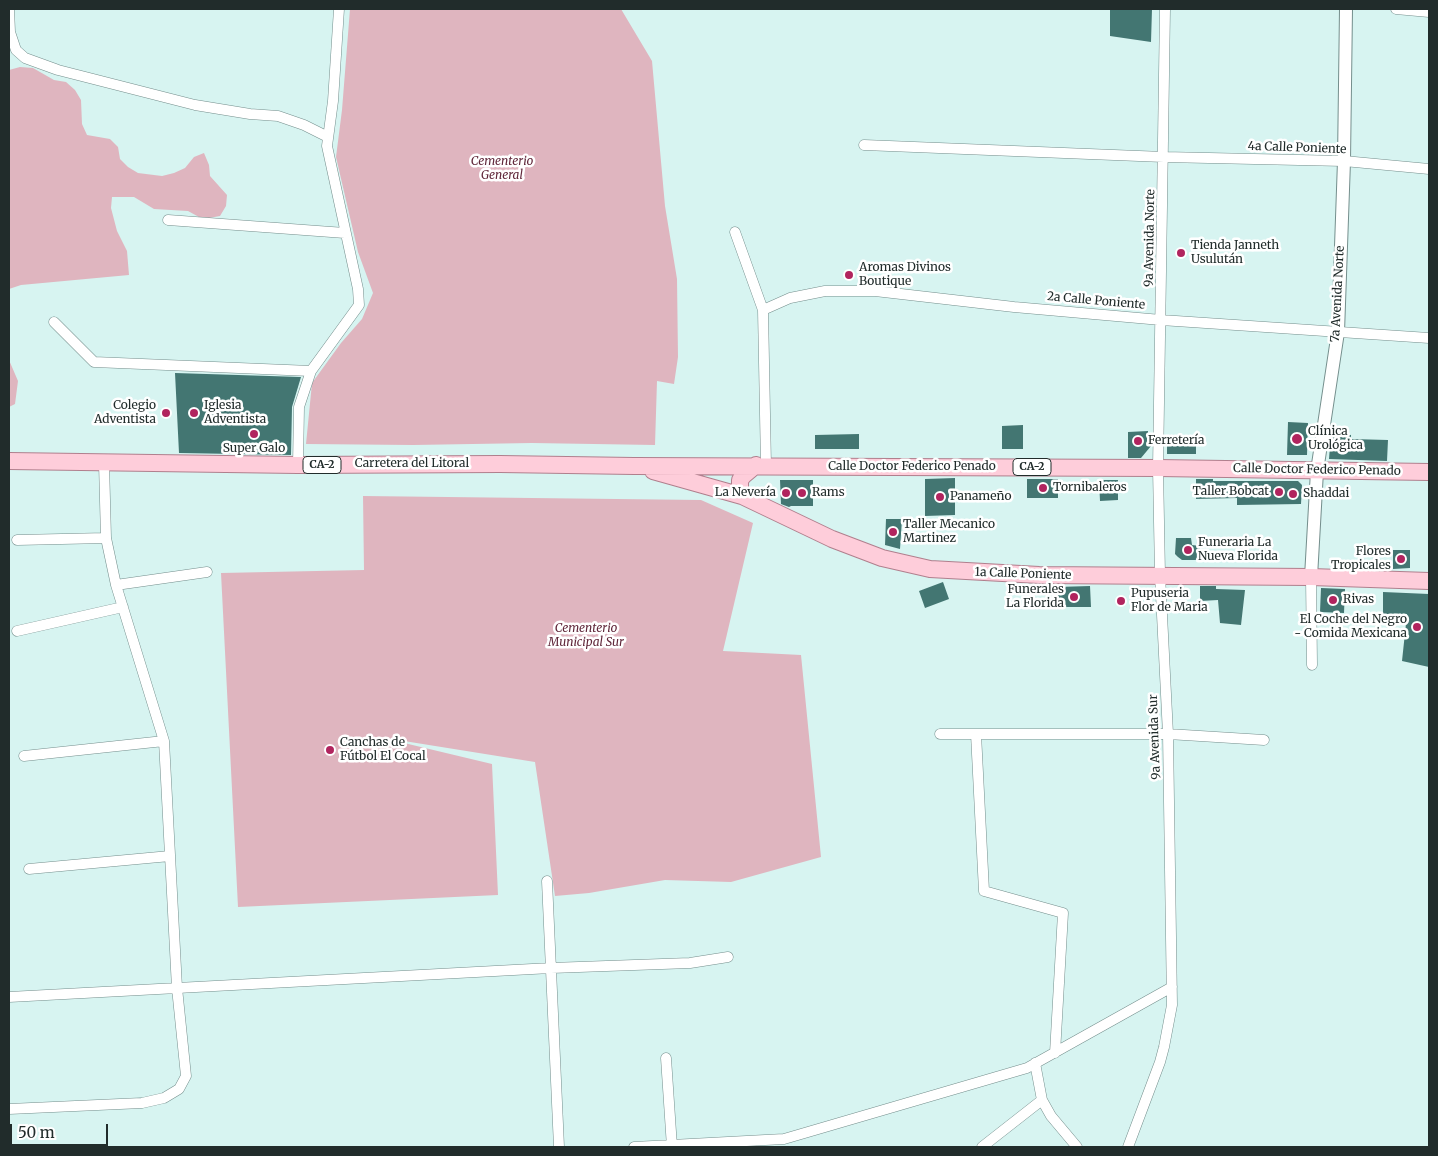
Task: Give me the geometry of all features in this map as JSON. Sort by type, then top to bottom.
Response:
[{"type":"main road","name":"Carretera del Litoral","points":[[9,461],[298,465],[509,464],[634,466]]},
{"type":"main road","name":"Calle Doctor Federico Penado","points":[[634,466],[1158,468],[1429,472]]},
{"type":"main road","name":"1a Calle Poniente","points":[[634,466],[742,496],[832,539],[882,558],[930,569],[1040,575],[1311,577],[1429,581]]},
{"type":"main road","points":[[742,496],[740,480],[744,475],[761,466]]},
{"type":"street","points":[[9,9],[10,32],[16,50],[25,58],[58,70],[195,105],[250,114],[278,116],[304,125],[328,137]]},
{"type":"street","points":[[298,465],[299,406],[311,371],[359,305],[358,289],[327,146],[333,101],[339,9]]},
{"type":"street","name":"9a Avenida Norte","points":[[1158,468],[1165,9]]},
{"type":"street","name":"7a Avenida Norte","points":[[1311,577],[1318,471],[1338,332],[1344,161],[1346,9]]},
{"type":"street","points":[[1396,9],[1429,12]]},
{"type":"street","name":"4a Calle Poniente","points":[[864,145],[1164,157],[1344,161],[1429,169]]},
{"type":"street","points":[[168,220],[345,233]]},
{"type":"street","points":[[735,232],[763,310],[761,466]]},
{"type":"street","name":"2a Calle Poniente","points":[[763,310],[790,298],[825,291],[875,291],[1014,307],[1161,320],[1429,338]]},
{"type":"street","points":[[54,322],[94,362],[311,371]]},
{"type":"street","points":[[9,1109],[142,1103],[164,1098],[179,1088],[186,1076],[177,988],[164,741],[116,585],[106,538],[104,462]]},
{"type":"street","name":"9a Avenida Sur","points":[[1128,1147],[1160,1062],[1172,1005],[1168,734],[1160,575],[1158,468]]},
{"type":"street","points":[[17,540],[106,538]]},
{"type":"street","points":[[116,585],[207,572]]},
{"type":"street","points":[[1311,577],[1312,665]]},
{"type":"street","points":[[17,631],[123,607]]},
{"type":"street","points":[[940,734],[1168,734],[1264,740]]},
{"type":"street","points":[[976,734],[984,891],[1063,913],[1055,1053]]},
{"type":"street","points":[[24,756],[164,741]]},
{"type":"street","points":[[29,868],[170,856]]},
{"type":"street","points":[[547,881],[559,1147]]},
{"type":"street","points":[[9,996],[551,968],[690,963],[728,957]]},
{"type":"street","points":[[634,1147],[784,1139],[1027,1068],[1172,987]]},
{"type":"street","points":[[666,1058],[672,1146]]},
{"type":"street","points":[[1035,1064],[1042,1100],[1051,1116],[1077,1147]]},
{"type":"street","points":[[982,1147],[1042,1100]]},
{"type":"green space","name":"Cementerio General","points":[[350,9],[621,9],[652,61],[665,206],[677,279],[678,357],[674,384],[657,381],[655,445],[532,443],[306,444],[312,383],[341,343],[362,319],[373,293],[358,252],[336,157],[342,110]]},
{"type":"green space","points":[[20,67],[33,68],[54,80],[66,82],[75,90],[81,100],[82,124],[87,135],[110,139],[118,147],[120,159],[138,173],[162,176],[174,173],[185,168],[194,157],[204,153],[209,165],[210,176],[227,195],[226,206],[220,216],[199,217],[188,211],[154,209],[134,197],[112,197],[111,208],[117,231],[127,251],[129,275],[21,285],[9,289],[9,70]]},
{"type":"green space","points":[[9,360],[18,381],[15,404],[9,407]]},
{"type":"green space","name":"Cementerio Municipal Sur","points":[[363,496],[701,500],[753,523],[723,651],[801,655],[821,857],[731,882],[665,880],[589,893],[555,896],[535,762],[379,737],[492,764],[498,895],[238,907],[221,573],[364,570]]},
{"type":"building","points":[[1110,9],[1152,9],[1151,42],[1110,36]]},
{"type":"building","name":"Super Galo","points":[[175,373],[301,377],[292,407],[291,455],[179,453]]},
{"type":"building","name":"Clínica Urológica","points":[[1288,422],[1308,423],[1307,455],[1287,455]]},
{"type":"building","points":[[1023,425],[1023,449],[1002,449],[1002,426]]},
{"type":"building","name":"Ferretería","points":[[1148,431],[1148,438],[1152,438],[1151,446],[1141,458],[1128,458],[1128,432]]},
{"type":"building","points":[[1331,433],[1351,435],[1351,439],[1388,440],[1387,461],[1329,459]]},
{"type":"building","points":[[859,434],[859,449],[815,449],[815,435]]},
{"type":"building","points":[[1167,438],[1196,438],[1196,454],[1167,454]]},
{"type":"building","name":"Panameño","points":[[955,478],[955,515],[925,516],[925,479]]},
{"type":"building","name":"Tornibaleros","points":[[1027,479],[1058,479],[1058,498],[1027,498]]},
{"type":"building","points":[[1196,479],[1213,479],[1213,481],[1298,481],[1302,485],[1301,504],[1237,505],[1237,498],[1196,499]]},
{"type":"building","name":"Rams","points":[[780,480],[813,480],[813,506],[789,507],[781,504]]},
{"type":"building","points":[[1099,480],[1118,480],[1118,500],[1100,501]]},
{"type":"building","name":"Taller Mecanico Martinez","points":[[886,519],[902,519],[900,549],[885,545]]},
{"type":"building","name":"Funeraria La Nueva Florida","points":[[1176,538],[1191,538],[1192,545],[1200,546],[1200,560],[1182,560],[1178,557],[1175,554]]},
{"type":"building","name":"Flores Tropicales","points":[[1393,550],[1410,550],[1410,568],[1393,569]]},
{"type":"building","points":[[943,582],[949,599],[925,608],[919,591]]},
{"type":"building","name":"Funerales La Florida","points":[[1090,586],[1091,607],[1057,607],[1057,587]]},
{"type":"building","points":[[1200,586],[1216,586],[1216,589],[1245,590],[1241,625],[1220,623],[1218,600],[1200,601]]},
{"type":"building","name":"Rivas","points":[[1321,588],[1345,589],[1344,613],[1320,612]]},
{"type":"building","name":"El Coche del Negro - Comida Mexicana","points":[[1383,592],[1429,594],[1429,667],[1402,661],[1407,614],[1383,614]]},
{"type":"place","name":"Tienda Janneth Usulután","points":[[1181,253]]},
{"type":"place","name":"Aromas Divinos Boutique","points":[[849,275]]},
{"type":"place","name":"Colegio Adventista","points":[[166,413]]},
{"type":"place","name":"Iglesia Adventista","points":[[194,413]]},
{"type":"place","name":"Super Galo","points":[[254,434]]},
{"type":"place","name":"Clínica Urológica","points":[[1297,439]]},
{"type":"place","name":"Ferretería","points":[[1138,441]]},
{"type":"place","name":"Tornibaleros","points":[[1043,488]]},
{"type":"place","name":"Taller Bobcat","points":[[1279,492]]},
{"type":"place","name":"La Nevería","points":[[786,493]]},
{"type":"place","name":"Rams","points":[[802,493]]},
{"type":"place","name":"Shaddai","points":[[1293,494]]},
{"type":"place","name":"Panameño","points":[[940,497]]},
{"type":"place","name":"Taller Mecanico Martinez","points":[[893,532]]},
{"type":"place","name":"Funeraria La Nueva Florida","points":[[1188,550]]},
{"type":"place","name":"Flores Tropicales","points":[[1401,559]]},
{"type":"place","name":"Funerales La Florida","points":[[1074,597]]},
{"type":"place","name":"Rivas","points":[[1333,600]]},
{"type":"place","name":"Pupuseria Flor de Maria","points":[[1121,601]]},
{"type":"place","name":"El Coche del Negro - Comida Mexicana","points":[[1417,627]]},
{"type":"place","name":"Canchas de Fútbol El Cocal","points":[[330,750]]}]
